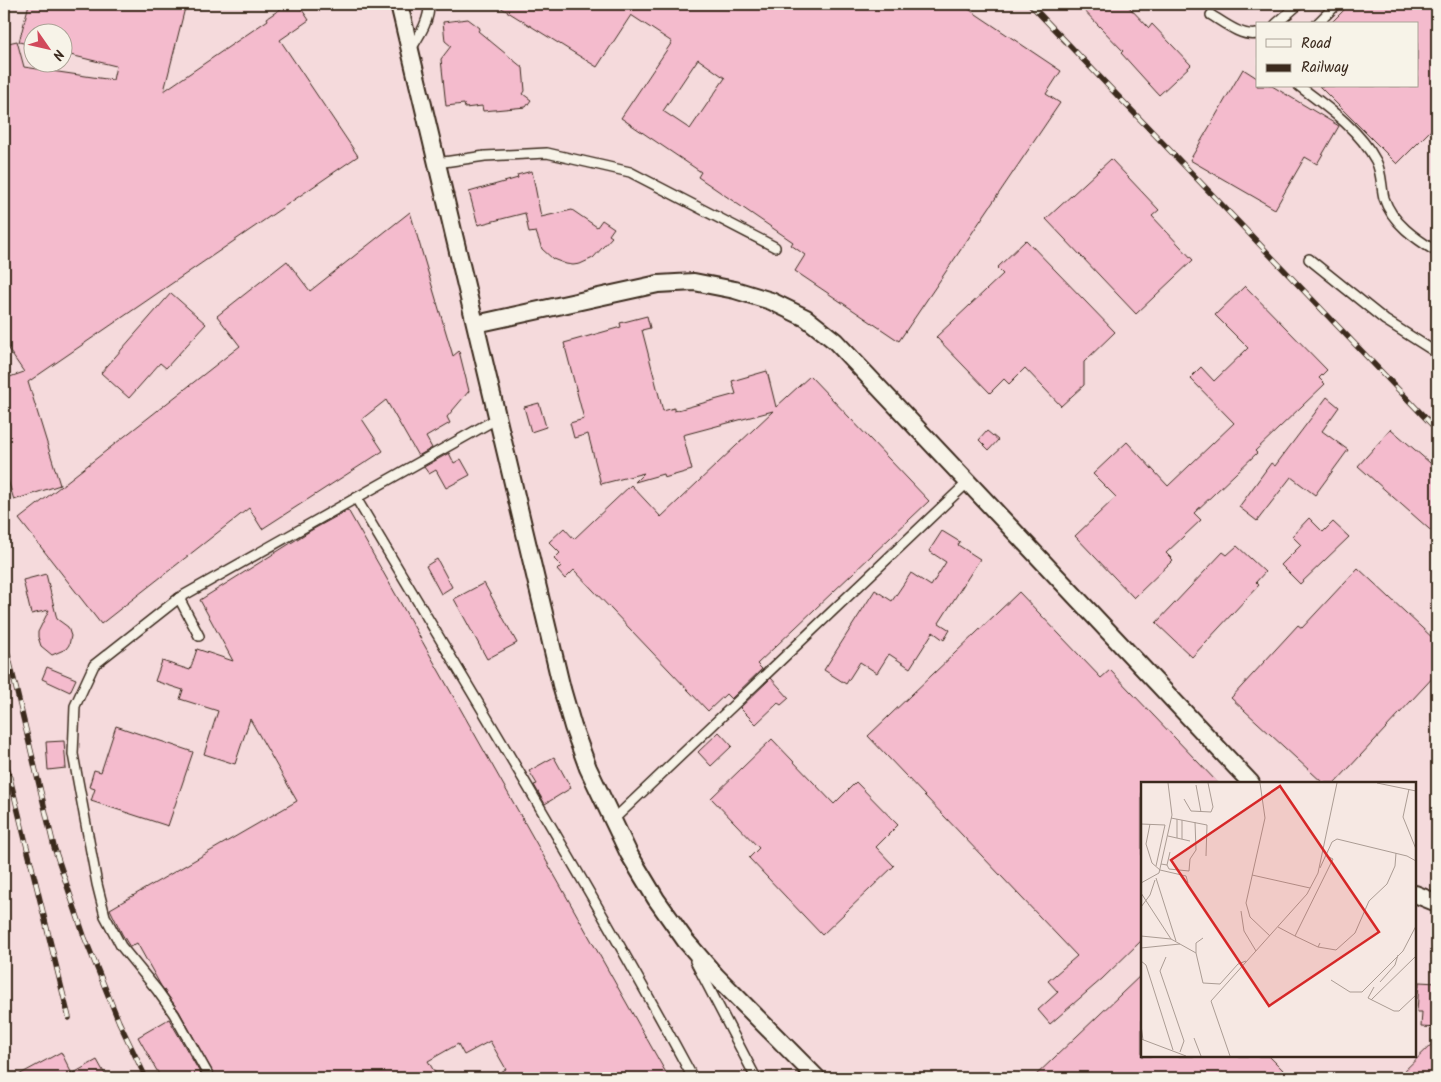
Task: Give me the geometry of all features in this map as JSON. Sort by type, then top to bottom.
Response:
[{"type":"street","points":[[399,4],[573,728],[588,768],[630,854],[656,899],[685,940],[716,976],[817,1078]]},
{"type":"street","points":[[476,324],[658,284],[694,282],[744,292],[772,301],[806,318],[835,341],[1250,782]]},
{"type":"street","points":[[1416,894],[1437,904]]},
{"type":"lane","points":[[410,51],[423,29],[429,10],[428,4]]},
{"type":"lane","points":[[1278,22],[1299,4]]},
{"type":"lane","points":[[1319,22],[1337,4]]},
{"type":"lane","points":[[1211,15],[1234,29],[1252,35],[1256,34]]},
{"type":"lane","points":[[1302,88],[1337,114],[1359,136],[1376,161],[1382,178],[1384,198],[1393,217],[1423,243],[1437,252]]},
{"type":"lane","points":[[437,162],[485,156],[547,153],[630,172],[775,247]]},
{"type":"lane","points":[[1310,259],[1385,320],[1437,353]]},
{"type":"lane","points":[[210,1078],[174,1014],[121,946],[105,916],[97,884],[74,754],[75,706],[94,665],[179,598],[498,418]]},
{"type":"lane","points":[[613,820],[967,483]]},
{"type":"lane","points":[[356,498],[499,739],[646,992],[693,1078]]},
{"type":"lane","points":[[179,598],[199,636]]},
{"type":"lane","points":[[685,940],[756,1078]]},
{"type":"shaded area","points":[[4,4],[1437,4],[1437,1078],[4,1078]]},
{"type":"building","points":[[29,4],[186,4],[164,91],[268,20],[267,18],[288,4],[298,4],[309,20],[280,40],[358,156],[28,382],[60,485],[14,500],[4,467],[4,379],[24,372],[4,343],[4,44],[17,41],[22,60],[22,72],[58,72],[113,80],[116,66],[72,55],[72,22],[24,22]]},
{"type":"building","points":[[495,4],[961,4],[1061,71],[1046,94],[1060,103],[899,341],[795,271],[805,255],[791,245],[793,242],[698,177],[701,172],[621,118],[672,42],[631,15],[597,67]],"holes":[[[698,59],[725,78],[690,129],[663,111]]]},
{"type":"building","points":[[1078,4],[1126,4],[1149,28],[1152,24],[1191,65],[1159,95],[1121,53],[1123,51]]},
{"type":"building","points":[[1350,4],[1437,4],[1437,124],[1397,164],[1321,88],[1418,88],[1418,22],[1332,22]]},
{"type":"building","points":[[468,19],[480,28],[478,31],[523,68],[525,91],[523,94],[531,100],[526,107],[483,111],[482,106],[465,108],[464,104],[446,106],[441,59],[451,46],[445,41],[443,22]]},
{"type":"building","points":[[22,31],[22,43],[19,42]]},
{"type":"building","points":[[1243,69],[1256,77],[1256,88],[1275,88],[1339,126],[1317,164],[1305,157],[1275,209],[1190,160]]},
{"type":"building","points":[[1111,159],[1159,210],[1152,216],[1193,260],[1136,314],[1046,219]]},
{"type":"building","points":[[532,171],[541,217],[572,210],[597,227],[602,220],[614,228],[609,235],[612,237],[593,258],[573,265],[553,259],[542,249],[536,232],[529,233],[525,213],[478,225],[469,192],[518,178],[517,175]]},
{"type":"building","points":[[410,212],[453,356],[459,351],[469,391],[447,417],[450,423],[426,437],[432,448],[418,456],[386,400],[362,419],[383,451],[262,529],[249,508],[101,624],[19,519],[240,346],[217,316],[287,261],[310,291]]},
{"type":"building","points":[[1026,240],[1115,332],[1084,362],[1084,385],[1061,406],[1025,368],[1009,384],[1004,379],[990,393],[936,337],[1003,274],[997,268]]},
{"type":"building","points":[[1245,286],[1327,370],[1319,378],[1325,384],[1194,513],[1201,520],[1166,553],[1173,560],[1134,598],[1075,536],[1116,497],[1093,474],[1127,442],[1168,486],[1234,423],[1190,378],[1201,367],[1214,381],[1248,348],[1215,315]]},
{"type":"building","points":[[171,293],[206,324],[166,368],[160,363],[129,398],[101,373]]},
{"type":"building","points":[[647,316],[650,328],[642,330],[663,411],[674,408],[674,411],[736,394],[732,381],[767,371],[776,407],[810,376],[929,501],[757,664],[762,669],[731,699],[726,694],[708,711],[574,570],[565,579],[557,570],[561,566],[554,559],[560,553],[549,542],[564,528],[574,539],[631,485],[661,517],[773,411],[683,435],[692,470],[664,478],[663,474],[635,482],[644,473],[601,484],[588,434],[574,438],[570,423],[584,419],[564,343],[621,327],[620,323]]},
{"type":"building","points":[[1327,397],[1339,407],[1322,431],[1348,450],[1315,495],[1291,477],[1257,521],[1239,507],[1271,463],[1275,466]]},
{"type":"building","points":[[539,403],[546,427],[531,432],[524,407]]},
{"type":"building","points":[[1391,429],[1437,469],[1437,536],[1358,466]]},
{"type":"building","points":[[987,431],[998,440],[989,450],[979,440]]},
{"type":"building","points":[[449,453],[454,463],[461,459],[470,475],[446,488],[436,470],[429,474],[424,467]]},
{"type":"building","points":[[348,510],[669,1078],[490,1078],[506,1069],[490,1041],[464,1055],[458,1044],[428,1061],[438,1078],[216,1078],[179,1011],[161,986],[137,943],[130,947],[122,934],[110,909],[297,801],[250,719],[235,764],[204,754],[218,711],[180,699],[183,690],[155,681],[162,661],[190,670],[197,649],[233,661],[200,600],[310,531]]},
{"type":"building","points":[[1309,518],[1323,532],[1333,522],[1349,537],[1300,584],[1281,565],[1301,545],[1292,536]]},
{"type":"building","points":[[942,531],[960,542],[958,545],[980,559],[939,623],[950,630],[944,640],[933,632],[910,668],[889,654],[877,673],[860,662],[846,684],[824,670],[875,590],[892,601],[911,573],[931,586],[946,562],[929,551]]},
{"type":"building","points":[[1237,546],[1265,572],[1256,582],[1259,585],[1192,657],[1156,623],[1223,552],[1227,555]]},
{"type":"building","points":[[437,559],[452,587],[441,594],[426,566]]},
{"type":"building","points":[[1358,568],[1437,642],[1437,673],[1336,782],[1322,782],[1231,698],[1298,625],[1302,628]]},
{"type":"building","points":[[46,574],[57,619],[68,627],[71,636],[66,649],[52,655],[41,646],[38,637],[38,632],[49,610],[31,614],[23,580]]},
{"type":"building","points":[[484,583],[517,643],[487,659],[454,599]]},
{"type":"building","points":[[1019,592],[1101,678],[1110,670],[1217,782],[1141,782],[1141,941],[1102,979],[1050,1024],[1038,1010],[1058,992],[1048,981],[1077,956],[868,736]]},
{"type":"building","points":[[47,667],[76,679],[70,692],[42,679]]},
{"type":"building","points":[[771,678],[789,698],[781,705],[778,703],[756,724],[740,708]]},
{"type":"building","points":[[116,726],[193,752],[168,826],[91,801],[95,789],[89,787],[94,770],[101,772]]},
{"type":"building","points":[[719,732],[732,746],[711,766],[698,752]]},
{"type":"building","points":[[772,739],[834,804],[856,782],[898,825],[876,847],[894,866],[822,935],[749,858],[759,848],[711,798]]},
{"type":"building","points":[[64,741],[66,768],[48,770],[46,742]]},
{"type":"building","points":[[554,757],[571,788],[545,804],[534,785],[537,784],[529,771]]},
{"type":"building","points":[[1141,975],[1141,1057],[1270,1057],[1284,1071],[1276,1078],[1033,1078]]},
{"type":"building","points":[[1419,982],[1437,983],[1437,1028],[1421,1027],[1422,1012],[1417,1012]]},
{"type":"building","points":[[169,1019],[203,1078],[161,1078],[138,1037]]},
{"type":"building","points":[[1437,1039],[1437,1078],[1397,1078]]},
{"type":"building","points":[[61,1052],[72,1074],[97,1060],[107,1078],[13,1078]]},
{"type":"railway","points":[[1030,4],[1437,430]]},
{"type":"railway","points":[[4,638],[54,847],[84,936],[119,1022],[146,1078]]},
{"type":"railway","points":[[4,754],[69,1018]]}]
